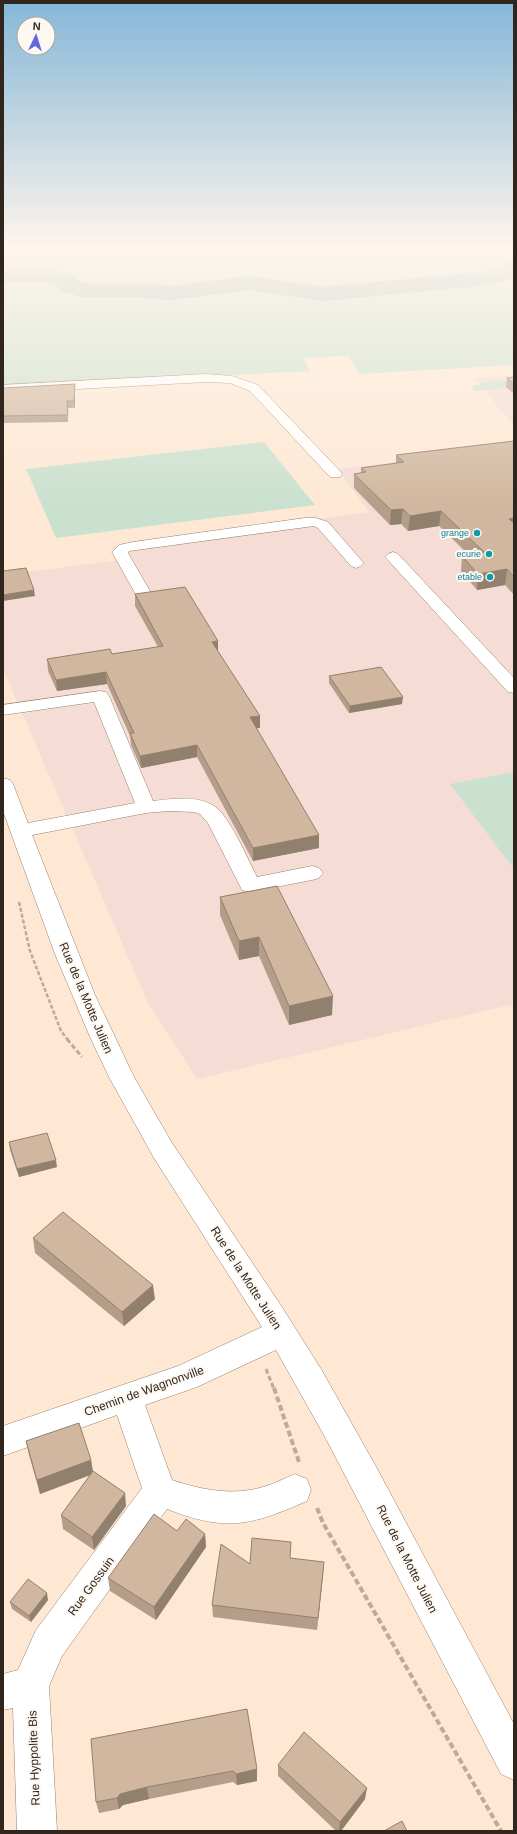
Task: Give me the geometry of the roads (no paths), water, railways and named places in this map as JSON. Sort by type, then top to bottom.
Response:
[{"type":"street","points":[[3,389],[206,378],[232,380],[254,388],[335,474]]},
{"type":"street","points":[[143,593],[120,552],[124,548],[289,524],[316,522],[323,525],[356,563]]},
{"type":"street","points":[[394,557],[514,688]]},
{"type":"street","points":[[3,710],[100,696],[146,807]]},
{"type":"street","name":"Rue de la Motte Julien","points":[[3,784],[86,1004],[111,1056],[142,1115],[188,1190],[308,1377],[380,1506],[514,1761]]},
{"type":"street","points":[[20,831],[146,807],[185,804],[208,810],[218,822],[250,885],[312,873]]},
{"type":"street","name":"Chemin de Wagnonville","points":[[3,1441],[193,1375],[281,1333]]},
{"type":"street","points":[[127,1399],[160,1491],[195,1504],[212,1508],[234,1508],[260,1504],[295,1490]]},
{"type":"street","name":"Rue Gossuin","points":[[17,1689],[37,1667],[49,1643],[160,1491]]},
{"type":"street","name":"Rue Hyppolite Bis","points":[[17,1689],[37,1831]]},
{"type":"place","name":"grange","points":[[477,533]]},
{"type":"place","name":"ecurie","points":[[489,554]]},
{"type":"place","name":"etable","points":[[490,577]]}]
